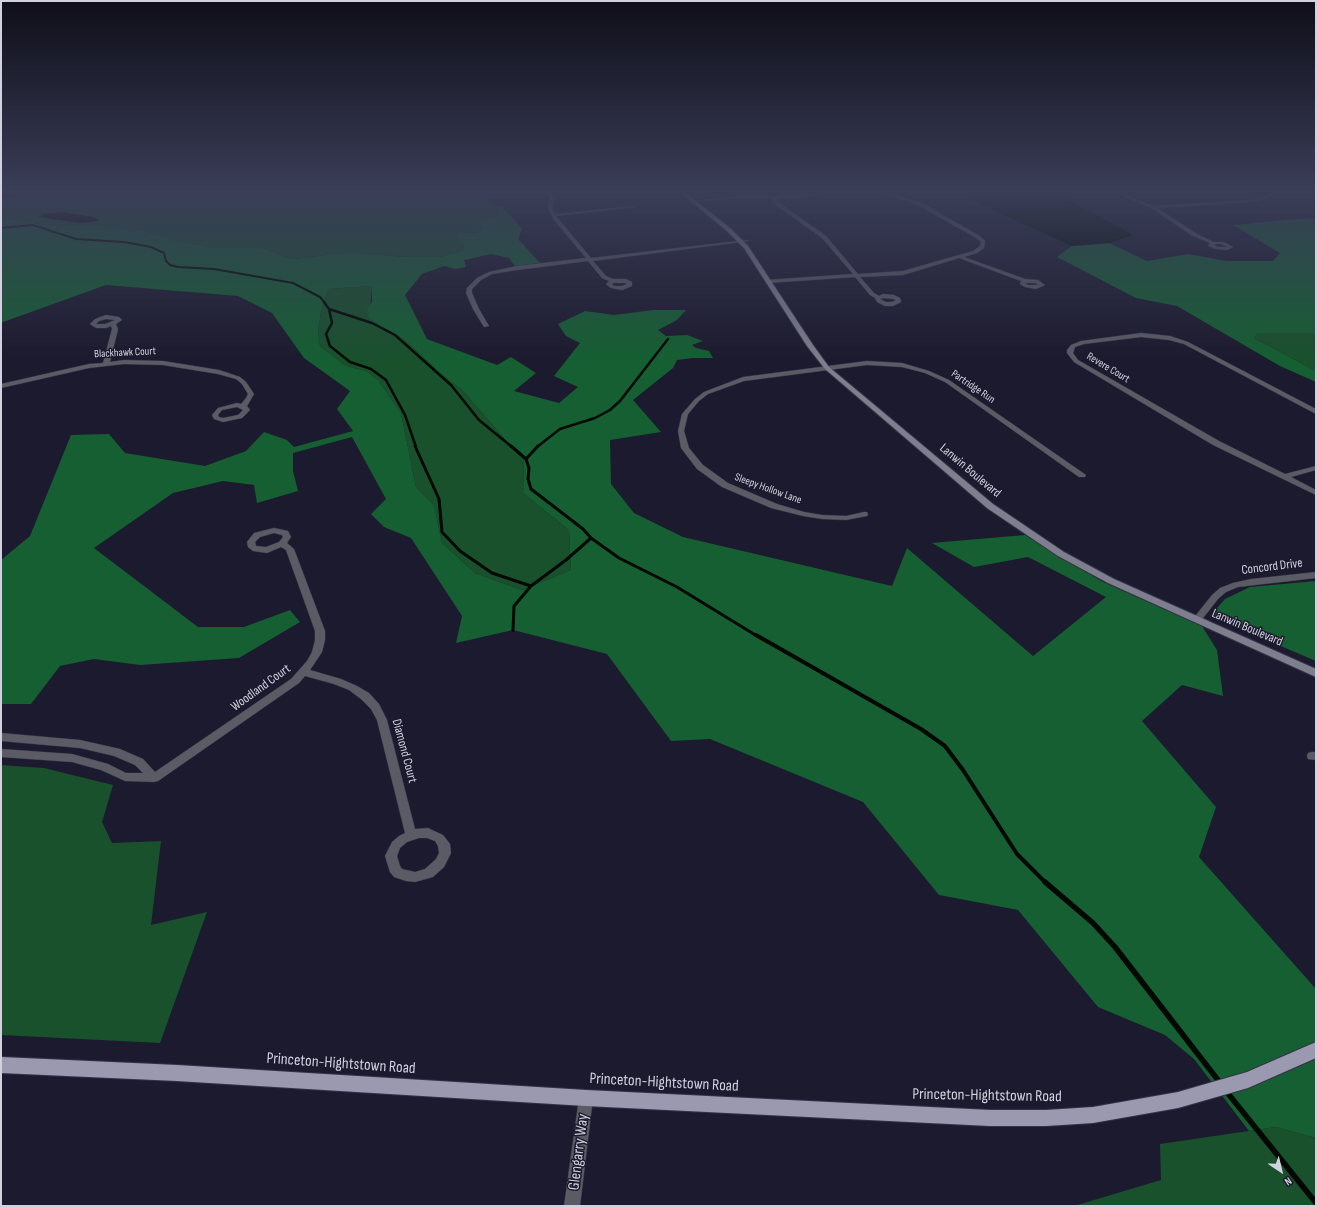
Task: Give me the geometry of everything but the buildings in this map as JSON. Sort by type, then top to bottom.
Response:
[{"type":"main road","name":"Princeton-Hightstown Road","points":[[1,1065],[177,1072],[586,1098],[990,1118],[1046,1118],[1093,1115],[1178,1100],[1248,1080],[1316,1050]]},
{"type":"street","points":[[581,249],[604,278],[612,281]]},
{"type":"street","points":[[486,326],[469,293],[471,286],[478,279],[491,273],[507,269],[672,249]]},
{"type":"street","name":"Lanwin Boulevard","points":[[748,249],[771,281],[810,346],[831,367],[990,506],[1061,554],[1110,581],[1316,666]]},
{"type":"street","points":[[834,249],[872,294],[879,298]]},
{"type":"street","points":[[771,281],[912,271],[980,249]]},
{"type":"street","points":[[960,257],[1024,281]]},
{"type":"street","points":[[106,364],[116,329],[113,324]]},
{"type":"street","name":"Revere Court","points":[[1284,477],[1216,443],[1076,360],[1070,353],[1070,350],[1073,346],[1083,342],[1141,335],[1170,338],[1186,343],[1316,412]]},
{"type":"street","name":"Blackhawk Court","points":[[1,386],[74,369],[106,364],[163,362],[229,374],[244,382],[249,388],[251,394],[243,406]]},
{"type":"street","name":"Partridge Run","points":[[831,367],[867,363],[889,364],[915,368],[938,376],[1082,475]]},
{"type":"street","name":"Sleepy Hollow Lane","points":[[831,367],[756,377],[717,388],[697,400],[684,414],[682,422],[682,439],[691,458],[700,467],[710,476],[741,493],[785,510],[815,516],[846,518],[864,514]]},
{"type":"street","points":[[1284,477],[1316,468]]},
{"type":"street","points":[[1284,477],[1316,492]]},
{"type":"street","name":"Woodland Court","points":[[154,778],[295,681],[304,672],[317,652],[320,640],[320,631],[290,549],[282,544]]},
{"type":"street","name":"Concord Drive","points":[[1199,618],[1215,597],[1223,590],[1236,585],[1316,575]]},
{"type":"street","name":"Lanwin Boulevard","points":[[1199,618],[1316,673]]},
{"type":"street","name":"Diamond Court","points":[[304,672],[337,681],[353,688],[365,696],[375,707],[382,720],[411,835]]},
{"type":"street","points":[[1,737],[80,744],[116,752],[139,762],[154,778]]},
{"type":"street","points":[[1,753],[72,758],[104,767],[124,777],[154,778]]},
{"type":"street","points":[[428,833],[436,836],[444,844],[445,853],[440,863],[434,870],[415,877],[398,873],[391,861],[391,856],[396,845],[411,835],[428,833]]},
{"type":"street","name":"Glengarry Way","points":[[572,1206],[586,1098]]},
{"type":"green space","points":[[1,249],[266,249],[292,259],[330,254],[354,253],[408,257],[440,257],[463,250],[527,249],[540,263],[515,266],[509,258],[491,254],[464,260],[466,267],[455,269],[444,266],[422,274],[405,295],[427,339],[497,365],[511,357],[536,373],[514,391],[559,403],[578,387],[554,376],[580,343],[566,336],[558,324],[585,311],[614,315],[653,310],[686,310],[677,320],[658,330],[666,336],[687,335],[703,341],[692,345],[696,348],[709,351],[713,358],[677,360],[673,368],[633,400],[661,432],[610,440],[611,484],[634,513],[683,537],[892,586],[907,548],[1033,656],[1106,597],[1028,557],[974,567],[932,543],[1025,535],[1101,581],[1202,626],[1217,650],[1223,696],[1182,685],[1142,721],[1216,807],[1199,857],[1316,989],[1316,1138],[1276,1127],[1249,1131],[1194,1059],[1165,1035],[1098,1007],[1018,910],[939,895],[863,802],[710,739],[671,741],[607,654],[513,630],[456,643],[462,616],[411,538],[384,527],[371,514],[386,499],[352,437],[293,453],[293,471],[298,491],[257,503],[254,485],[223,481],[173,493],[94,548],[198,627],[244,627],[290,610],[300,622],[239,658],[140,665],[94,659],[60,666],[31,704],[1,704],[1,560],[30,536],[71,435],[109,434],[125,453],[205,466],[246,451],[264,432],[287,440],[294,447],[353,431],[337,409],[350,391],[304,358],[272,313],[238,296],[106,285],[3,322],[1,321]],"holes":[[[372,286],[372,302],[367,309],[369,319],[405,340],[440,373],[462,390],[524,461],[523,493],[569,530],[571,570],[522,590],[475,573],[442,543],[434,505],[416,487],[401,413],[378,380],[366,371],[346,366],[320,346],[318,331],[321,312],[328,289]]]},
{"type":"green space","points":[[266,249],[463,249],[440,257],[408,257],[354,253],[330,254],[292,259]]},
{"type":"green space","points":[[1067,249],[1122,249],[1147,261],[1188,254],[1227,261],[1273,261],[1280,253],[1274,249],[1316,249],[1316,333],[1258,333],[1254,338],[1316,371],[1316,382],[1280,366],[1177,306],[1136,298],[1057,257]]},
{"type":"green space","points":[[372,286],[369,319],[405,340],[440,373],[462,390],[524,461],[523,493],[569,530],[571,570],[522,590],[475,573],[442,543],[434,505],[416,487],[401,413],[378,380],[366,371],[346,366],[320,346],[318,331],[321,312],[328,289]]},
{"type":"green space","points":[[1258,333],[1316,333],[1316,371],[1254,338]]},
{"type":"green space","points":[[1316,581],[1316,661],[1210,616],[1225,599],[1250,587]]},
{"type":"green space","points":[[1,765],[44,768],[113,785],[102,822],[112,843],[161,841],[151,925],[207,912],[160,1043],[1,1035]]},
{"type":"green space","points":[[1276,1127],[1316,1138],[1316,1206],[1074,1206],[1161,1180],[1160,1144]]},
{"type":"waterway","points":[[156,249],[164,253],[166,261],[170,265],[178,267],[214,269],[293,283],[320,297],[325,303]]},
{"type":"waterway","points":[[324,302],[329,309]]},
{"type":"waterway","points":[[329,309],[372,323],[395,335],[451,385],[479,420],[512,447]]},
{"type":"waterway","points":[[329,309],[332,323],[326,334],[330,346],[350,362],[371,369],[386,380],[405,415],[416,447]]},
{"type":"waterway","points":[[537,447],[560,429],[595,418],[610,410],[620,401],[668,339]]},
{"type":"waterway","points":[[415,446],[439,499],[442,532],[460,551],[492,573],[531,586]]},
{"type":"waterway","points":[[511,446],[526,459]]},
{"type":"waterway","points":[[526,459],[537,447]]},
{"type":"waterway","points":[[526,459],[529,468],[528,479],[531,489],[583,529],[591,538]]},
{"type":"waterway","points":[[531,586],[566,560],[591,538]]},
{"type":"waterway","points":[[591,538],[619,558],[677,587],[757,636]]},
{"type":"waterway","points":[[513,630],[514,606],[531,586]]},
{"type":"waterway","points":[[756,635],[921,729],[945,746],[963,770],[1017,854],[1045,882]]},
{"type":"waterway","points":[[1045,882],[1093,923],[1115,947],[1221,1084]]},
{"type":"waterway","points":[[1226,1091],[1316,1203]]}]
